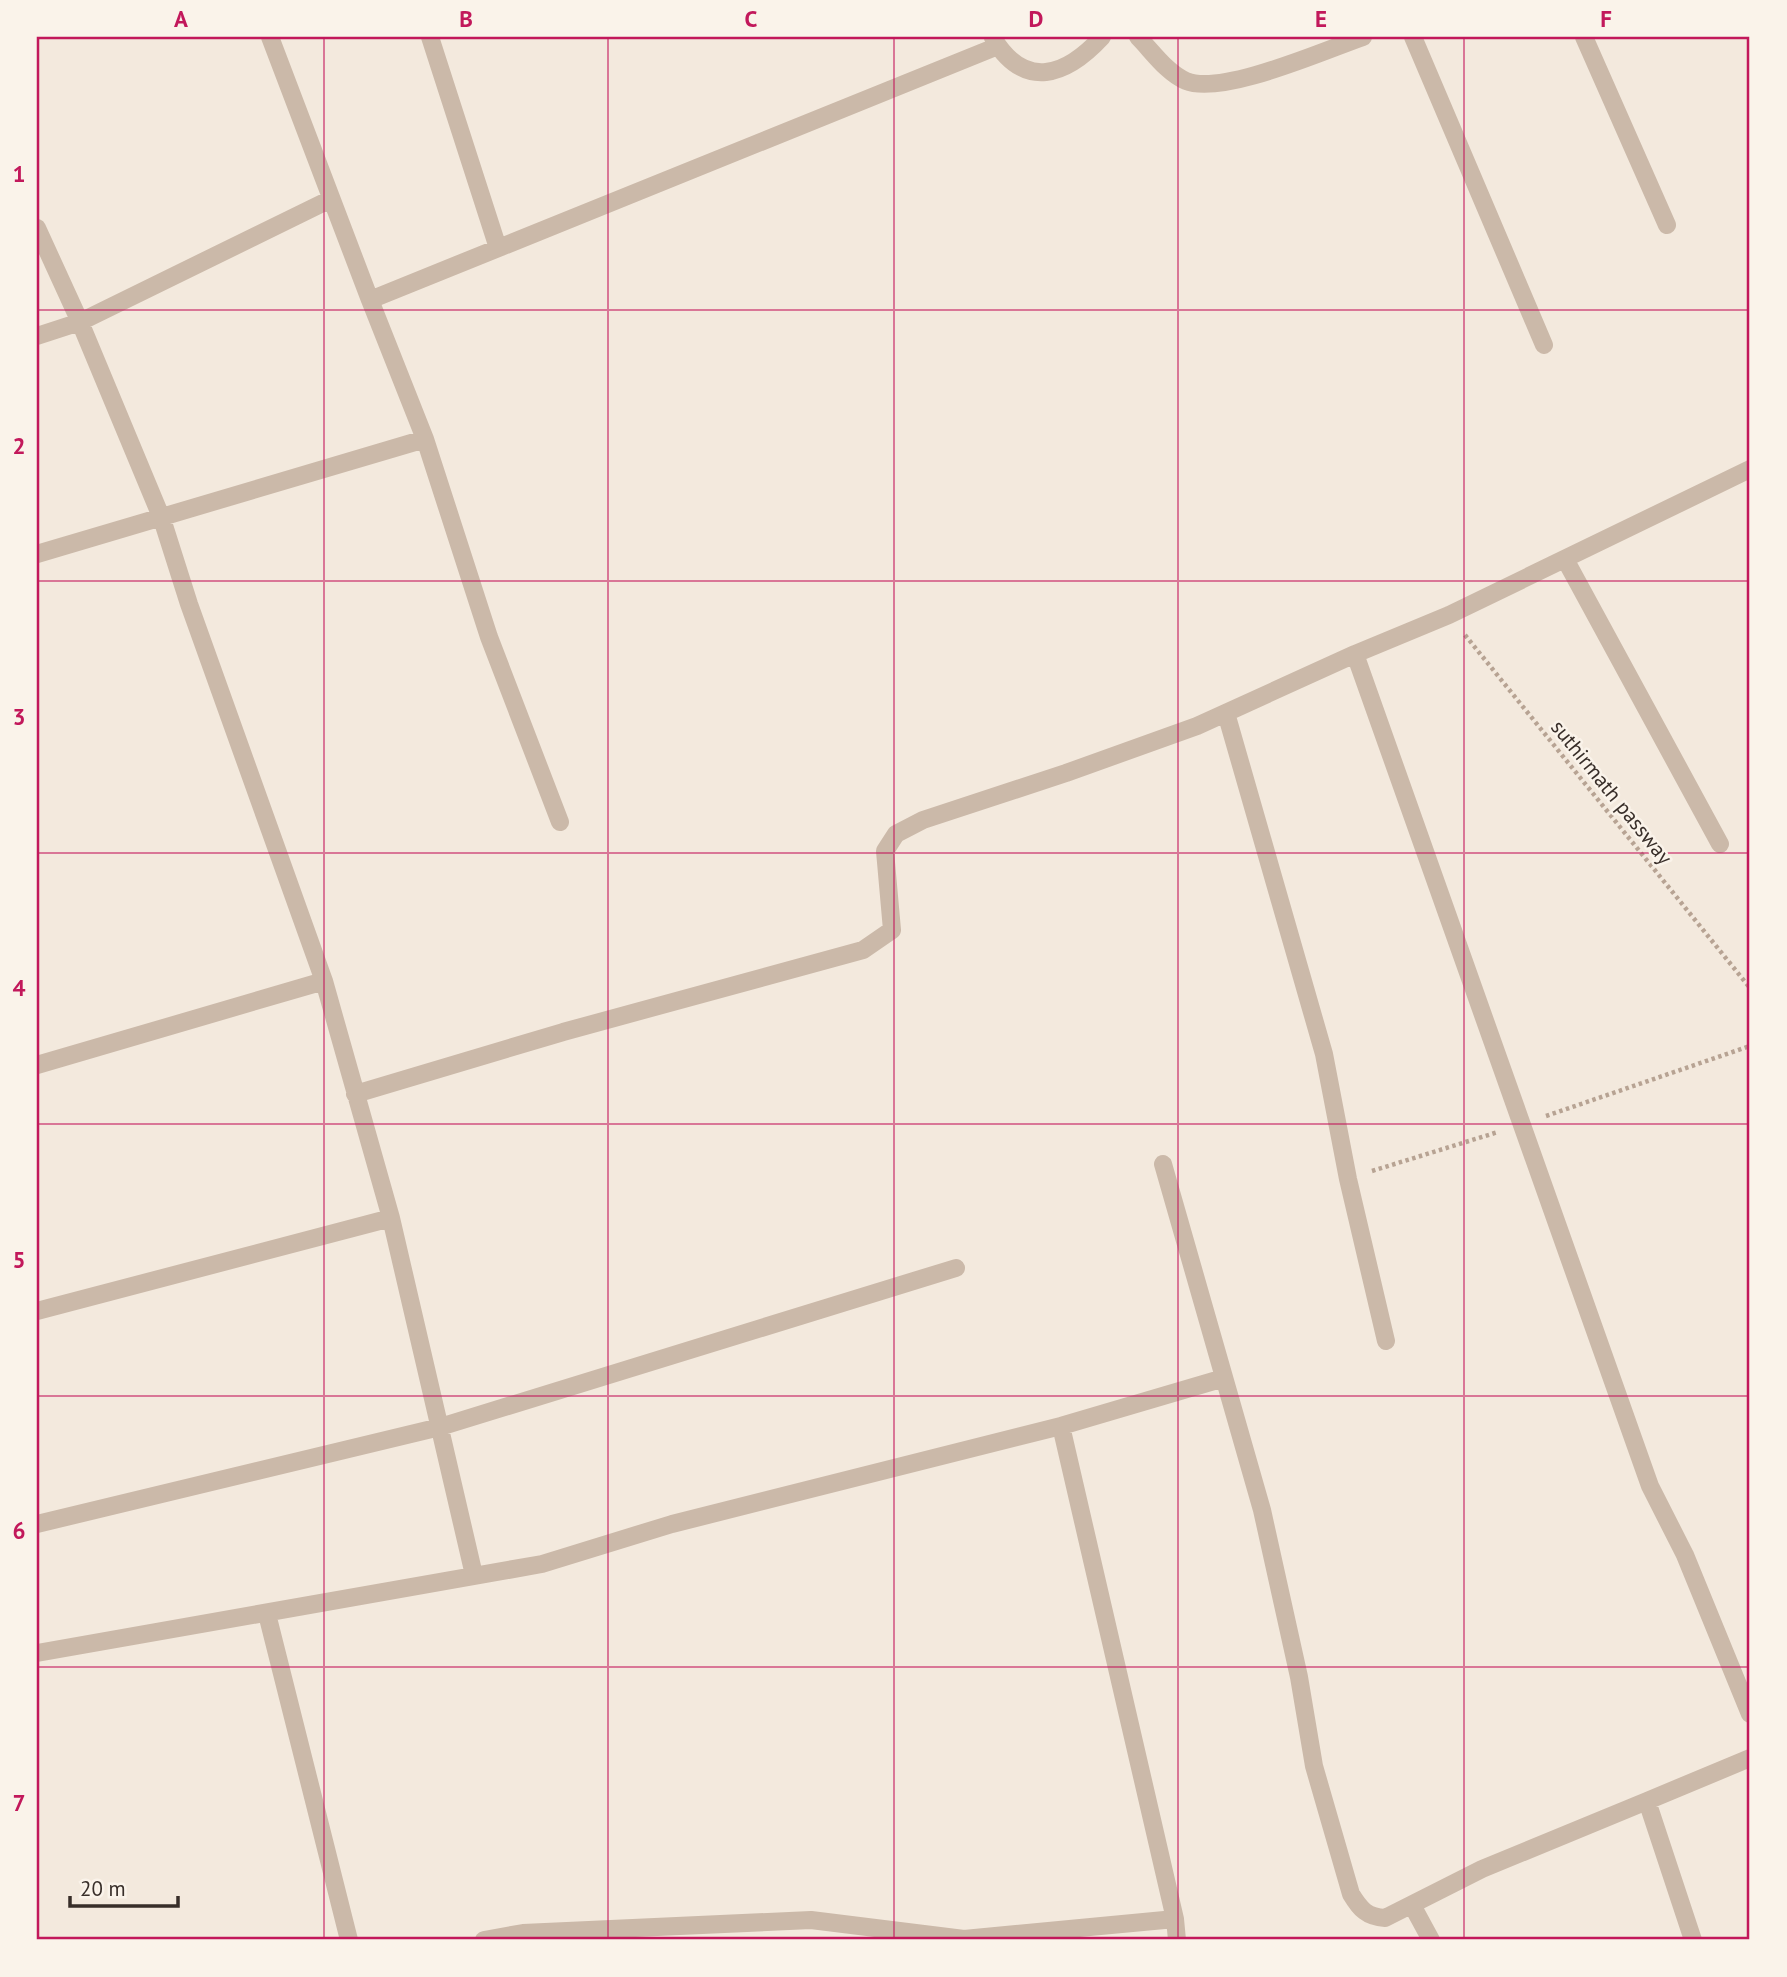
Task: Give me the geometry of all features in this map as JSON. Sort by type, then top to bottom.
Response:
[{"type":"street","points":[[270,37],[425,439],[489,637],[560,822]]},
{"type":"street","points":[[430,37],[498,248]]},
{"type":"street","points":[[370,300],[995,41],[1020,68],[1046,74],[1070,65],[1102,37]]},
{"type":"street","points":[[1138,37],[1163,64],[1186,81],[1212,85],[1234,81],[1363,37]]},
{"type":"street","points":[[1413,37],[1544,345]]},
{"type":"street","points":[[1584,37],[1667,225]]},
{"type":"street","points":[[37,336],[80,322],[331,199]]},
{"type":"street","points":[[37,228],[80,322],[162,519],[189,604],[324,981],[391,1217],[474,1575]]},
{"type":"street","points":[[37,554],[425,439]]},
{"type":"street","points":[[355,1094],[563,1032],[863,950],[892,930],[885,851],[896,834],[904,828],[936,814],[1066,773],[1226,713],[1355,654],[1449,615],[1750,469]]},
{"type":"street","points":[[1565,559],[1720,844]]},
{"type":"street","points":[[1355,654],[1650,1486],[1685,1555],[1750,1714]]},
{"type":"street","points":[[1226,713],[1324,1054],[1348,1178],[1386,1341]]},
{"type":"street","points":[[37,1065],[324,981]]},
{"type":"street","points":[[1163,1164],[1279,1582],[1314,1766],[1351,1894],[1361,1910],[1375,1917],[1385,1918],[1482,1869],[1750,1758]]},
{"type":"street","points":[[37,1311],[391,1217]]},
{"type":"street","points":[[37,1524],[440,1427],[956,1268]]},
{"type":"street","points":[[37,1653],[542,1564],[671,1524],[1062,1426],[1224,1378]]},
{"type":"street","points":[[1062,1426],[1175,1919],[1177,1940]]},
{"type":"street","points":[[267,1614],[349,1940]]},
{"type":"street","points":[[1647,1801],[1693,1940]]},
{"type":"street","points":[[1412,1905],[1431,1940]]},
{"type":"street","points":[[484,1940],[523,1933],[811,1920],[964,1939],[1175,1919]]},
{"type":"path","name":"suthirmath passway","points":[[1449,615],[1750,988]]}]
